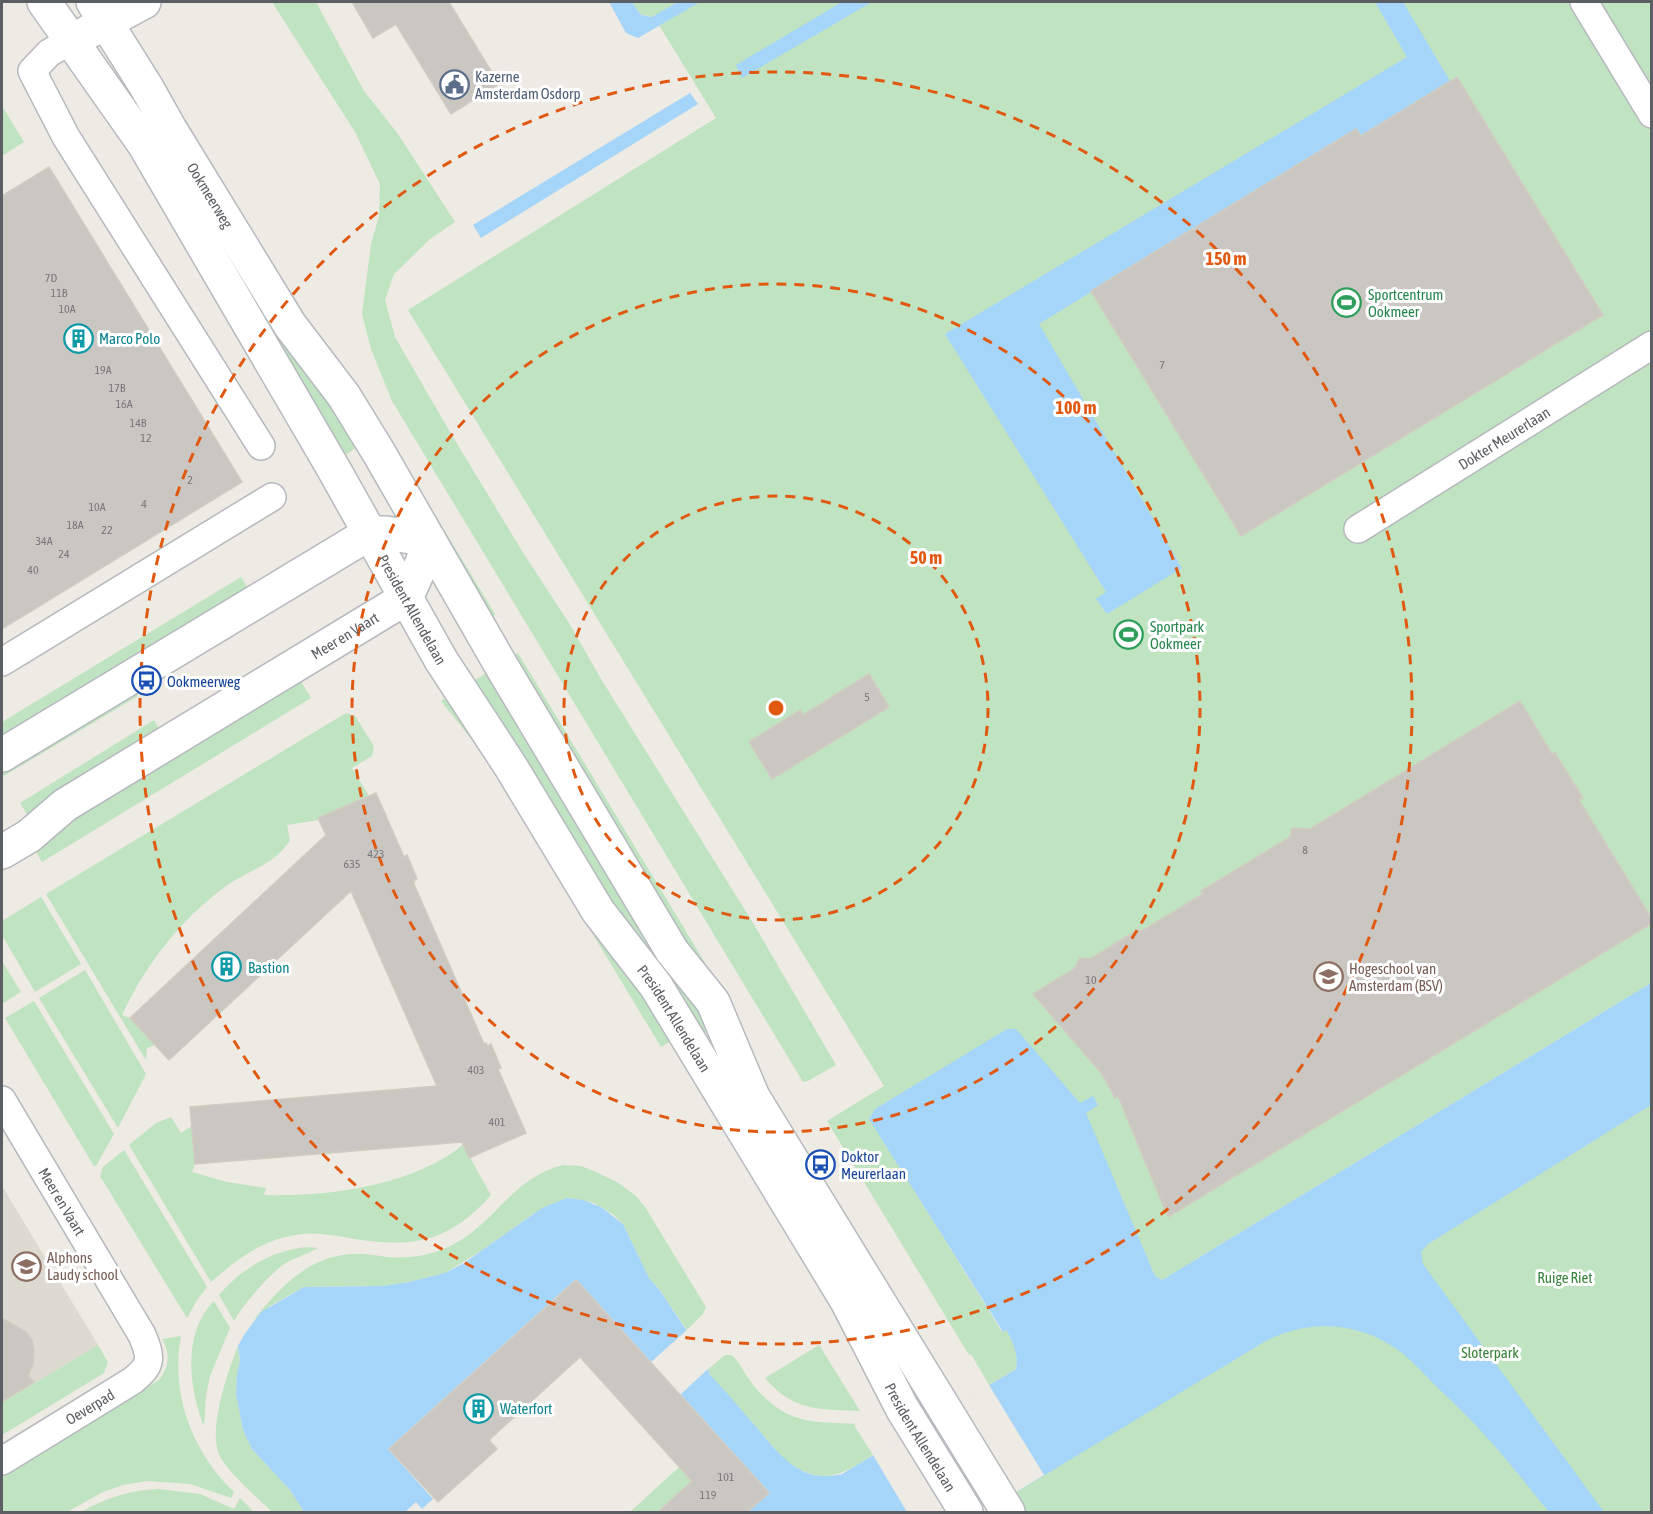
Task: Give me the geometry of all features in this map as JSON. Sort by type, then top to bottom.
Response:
[{"type":"main road","name":"Ookmeerweg","points":[[44,2],[161,173],[369,533]]},
{"type":"main road","points":[[70,41],[100,12],[144,2]]},
{"type":"main road","name":"Ookmeerweg","points":[[100,12],[290,325],[344,396],[380,453],[429,540]]},
{"type":"main road","points":[[2,755],[369,533],[429,540]]},
{"type":"main road","name":"President Allendelaan","points":[[369,533],[450,675],[511,767],[598,911],[656,986],[684,1031],[847,1301],[902,1408],[966,1512]]},
{"type":"main road","points":[[406,598],[422,563],[429,540]]},
{"type":"main road","points":[[429,540],[502,668],[672,951],[713,1002],[753,1097],[1004,1507]]},
{"type":"main road","name":"Meer en Vaart","points":[[2,852],[29,836],[65,805],[406,598]]},
{"type":"street","points":[[1584,2],[1652,114]]},
{"type":"street","points":[[70,41],[49,53],[32,71],[66,137],[261,446]]},
{"type":"street","name":"Dokter Meurerlaan","points":[[1358,529],[1652,345]]},
{"type":"street","points":[[2,663],[272,497]]},
{"type":"street","name":"Meer en Vaart","points":[[2,1100],[142,1335]]},
{"type":"street","name":"Oeverpad","points":[[2,1461],[132,1382],[146,1370],[149,1360],[148,1348],[142,1335]]},
{"type":"shaded area","name":"Alphons Laudy school","points":[[2,1186],[98,1345],[2,1403]]},
{"type":"green space","points":[[272,2],[316,2],[364,91],[398,134],[455,222],[430,239],[394,274],[385,300],[395,337],[522,551],[569,623],[601,679],[753,923],[836,1065],[808,1081],[803,1082],[392,401],[371,349],[362,314],[371,244],[379,216],[380,184],[355,132]]},
{"type":"green space","name":"Sportpark Ookmeer","points":[[632,2],[1651,2],[1651,983],[1162,1280],[1155,1276],[1149,1262],[891,1099],[875,1109],[870,1119],[1002,1332],[1006,1330],[1015,1349],[1016,1369],[989,1385],[827,1121],[884,1086],[408,310],[716,118],[654,17],[641,15]]},
{"type":"green space","points":[[2,106],[24,142],[2,156]]},
{"type":"green space","points":[[181,187],[362,443],[343,457]]},
{"type":"green space","points":[[405,470],[409,472],[495,614],[493,620]]},
{"type":"green space","points":[[241,577],[251,593],[2,746],[2,722]]},
{"type":"green space","points":[[518,653],[725,996],[719,1000],[512,656]]},
{"type":"green space","points":[[488,672],[701,998],[708,1029],[702,1039],[467,685]]},
{"type":"green space","points":[[300,680],[311,698],[42,862],[31,843]]},
{"type":"green space","points":[[131,685],[138,696],[4,776],[2,764]]},
{"type":"green space","points":[[451,694],[679,1037],[661,1047],[487,759],[441,701]]},
{"type":"green space","points":[[346,713],[355,716],[374,746],[372,756],[352,768],[369,796],[319,820],[287,825],[290,841],[278,854],[209,899],[179,928],[153,961],[122,1015],[130,1018],[156,1045],[147,1048],[146,1060],[46,894]]},
{"type":"green space","points":[[154,720],[161,732],[32,822],[20,803]]},
{"type":"green space","points":[[41,897],[81,964],[35,992],[2,935],[2,921]]},
{"type":"green space","points":[[2,961],[21,992],[2,1004]]},
{"type":"green space","points":[[85,970],[146,1074],[118,1128],[39,998]]},
{"type":"green space","points":[[34,1001],[114,1134],[96,1166],[5,1018]]},
{"type":"green space","name":"Sloterpark","points":[[1651,1068],[1651,1512],[910,1512]]},
{"type":"green space","points":[[171,1117],[181,1133],[192,1126],[195,1164],[192,1172],[227,1182],[266,1188],[264,1195],[315,1194],[368,1186],[419,1170],[463,1145],[491,1195],[462,1222],[433,1237],[400,1243],[317,1234],[289,1236],[253,1250],[211,1282],[129,1145],[156,1123]]},
{"type":"green space","points":[[124,1150],[207,1287],[187,1318],[100,1176],[103,1167]]},
{"type":"green space","points":[[563,1165],[581,1166],[617,1182],[636,1196],[645,1207],[706,1307],[703,1314],[687,1330],[649,1278],[623,1224],[614,1215],[594,1203],[568,1198],[533,1214],[445,1273],[383,1286],[304,1287],[270,1306],[253,1321],[285,1285],[310,1266],[339,1256],[364,1254],[404,1257],[422,1255],[446,1248],[469,1235],[530,1180],[545,1171]]},
{"type":"green space","points":[[308,1247],[318,1248],[282,1265],[251,1297],[234,1321],[219,1295],[237,1277],[258,1262],[282,1252]]},
{"type":"green space","points":[[214,1301],[230,1328],[210,1376],[204,1426],[195,1395],[191,1361],[197,1328]]},
{"type":"green space","points":[[181,1336],[178,1357],[179,1379],[188,1420],[206,1459],[234,1492],[231,1498],[190,1484],[147,1481],[123,1485],[103,1492],[67,1512],[2,1512],[2,1476],[159,1380],[168,1360],[162,1339]]},
{"type":"green space","points":[[98,1345],[108,1362],[104,1373],[2,1435],[2,1403]]},
{"type":"green space","points":[[819,1345],[860,1411],[820,1409],[797,1403],[786,1397],[765,1378]]},
{"type":"green space","points":[[238,1346],[240,1361],[236,1394],[243,1430],[252,1449],[290,1490],[304,1512],[272,1512],[235,1476],[219,1454],[216,1443],[218,1416],[229,1370]]},
{"type":"green space","points":[[725,1355],[734,1357],[758,1391],[792,1416],[815,1422],[856,1424],[854,1425],[873,1455],[849,1469],[828,1476],[818,1476],[796,1468],[784,1459],[710,1375],[707,1370]]},
{"type":"green space","points":[[690,1457],[703,1471],[658,1512],[630,1512]]},
{"type":"green space","points":[[159,1489],[200,1494],[234,1509],[240,1498],[254,1512],[81,1512],[118,1496]]},
{"type":"water","points":[[609,2],[632,2],[641,15],[652,17],[678,2],[700,2],[638,38],[626,33]]},
{"type":"water","points":[[842,2],[872,2],[742,78],[736,65]]},
{"type":"water","points":[[1375,2],[1403,2],[1450,81],[1361,136],[1356,129],[1039,324],[1182,568],[1107,614],[1096,599],[1106,592],[945,334],[1407,57]]},
{"type":"water","points":[[690,93],[698,104],[481,238],[473,225]]},
{"type":"water","points":[[1651,983],[1651,1105],[1428,1244],[1421,1252],[1423,1264],[1604,1512],[1549,1512],[1484,1435],[1408,1358],[1380,1339],[1364,1332],[1331,1326],[1297,1329],[1264,1342],[984,1512],[747,1512],[769,1492],[576,1279],[388,1449],[433,1499],[422,1509],[416,1502],[405,1512],[304,1512],[290,1490],[252,1449],[243,1430],[236,1394],[240,1361],[238,1346],[261,1312],[304,1287],[383,1286],[445,1273],[464,1263],[542,1208],[567,1198],[583,1200],[601,1207],[623,1224],[649,1278],[706,1354],[706,1365],[710,1375],[775,1448],[803,1471],[828,1476],[842,1474],[1016,1369],[1017,1364],[1015,1349],[1006,1330],[1003,1332],[869,1119],[875,1109],[1007,1029],[1016,1029],[1080,1103],[1093,1096],[1098,1105],[1086,1113],[1155,1276],[1162,1280]]},
{"type":"pier","points":[[689,1328],[709,1353],[710,1367],[680,1395],[651,1362]]},
{"type":"pier","points":[[989,1385],[1044,1475],[984,1512],[907,1512],[873,1455]]},
{"type":"building","points":[[352,2],[449,2],[499,84],[451,114],[396,24],[373,38]]},
{"type":"building","name":"Sportcentrum Ookmeer","points":[[1457,77],[1603,315],[1241,536],[1091,291],[1356,129],[1361,136]]},
{"type":"building","name":"Marco Polo","points":[[49,167],[242,482],[2,629],[2,196]]},
{"type":"building","points":[[869,674],[889,707],[772,779],[749,742],[800,710],[803,715]]},
{"type":"building","name":"Hogeschool van Amsterdam (BSV)","points":[[1520,701],[1552,754],[1555,753],[1583,798],[1579,800],[1652,919],[1652,923],[1168,1217],[1118,1096],[1115,1098],[1102,1074],[1033,994],[1074,969],[1080,958],[1090,959],[1203,894],[1201,891],[1290,837],[1292,828],[1310,829]]},
{"type":"building","name":"Bastion","points":[[376,793],[404,857],[407,855],[417,879],[414,884],[484,1044],[486,1043],[487,1046],[491,1044],[501,1068],[498,1069],[526,1133],[469,1158],[462,1142],[195,1164],[190,1107],[437,1086],[351,891],[169,1060],[130,1018],[326,835],[318,818]]},
{"type":"building","name":"Waterfort","points":[[576,1280],[769,1493],[747,1512],[658,1512],[692,1481],[580,1357],[489,1440],[497,1449],[438,1502],[389,1449]]},
{"type":"building","points":[[2,1318],[26,1332],[32,1340],[33,1364],[28,1376],[34,1382],[2,1402]]},
{"type":"place","name":"Kazerne Amsterdam Osdorp","points":[[454,85]]},
{"type":"place","name":"Sportcentrum Ookmeer","points":[[1347,303]]},
{"type":"place","name":"Marco Polo","points":[[78,338]]},
{"type":"place","name":"Sportpark Ookmeer","points":[[1129,635]]},
{"type":"place","name":"Ookmeerweg","points":[[146,681]]},
{"type":"place","name":"Bastion","points":[[227,967]]},
{"type":"place","name":"Hogeschool van Amsterdam (BSV)","points":[[1328,977]]},
{"type":"place","name":"Doktor Meurerlaan","points":[[820,1165]]},
{"type":"place","name":"Alphons Laudy school","points":[[26,1266]]},
{"type":"place","name":"Waterfort","points":[[479,1408]]},
{"type":"park label","name":"Ruige Riet","points":[[1565,1277]]}]
